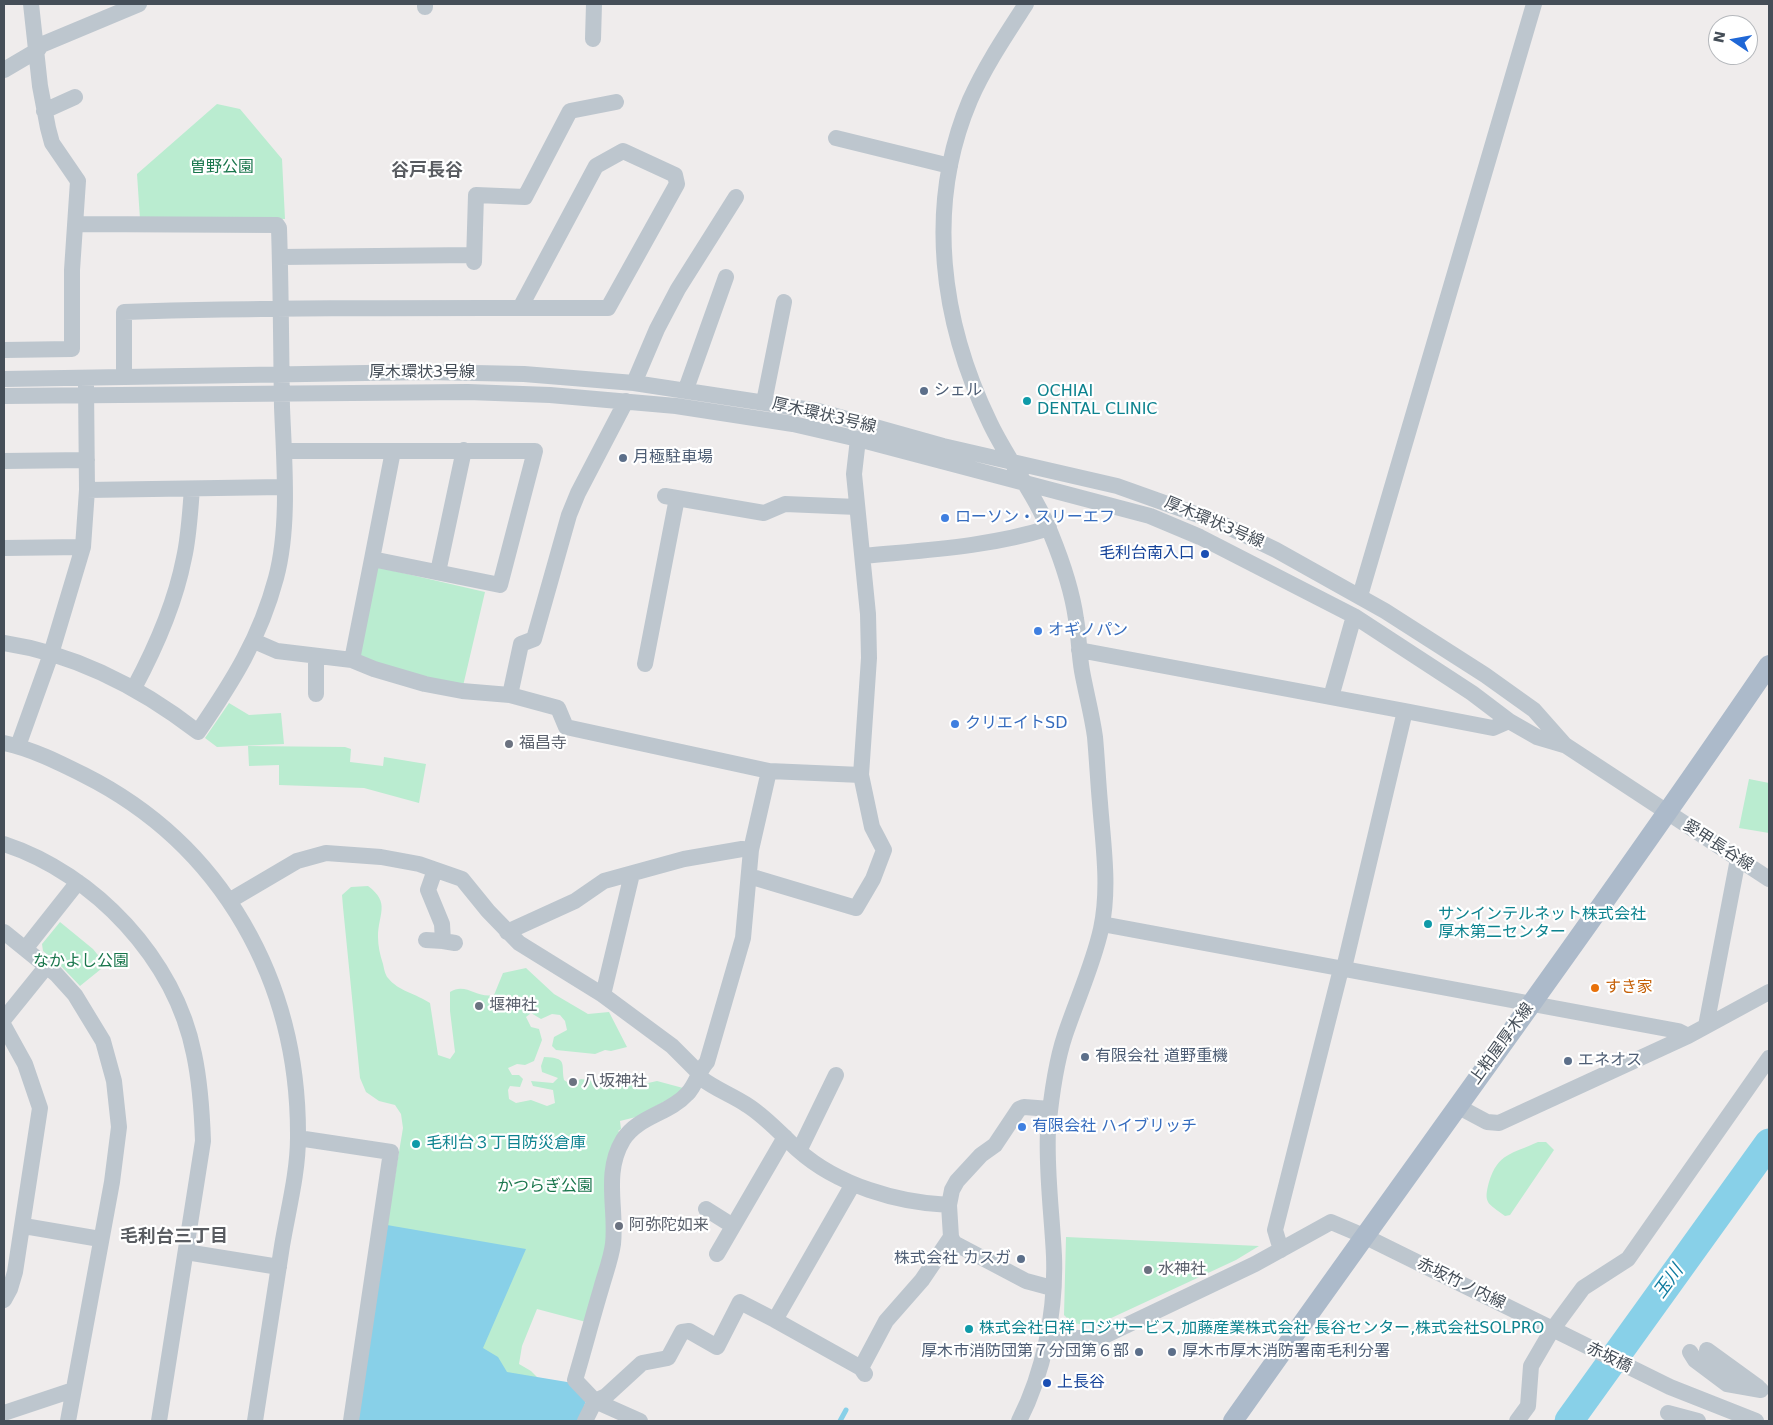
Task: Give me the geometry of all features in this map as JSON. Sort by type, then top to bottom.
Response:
[{"type":"main road","name":"上粕屋厚木線","points":[[1233,1421],[1457,1106],[1532,1004],[1769,665]]},
{"type":"street","points":[[4,350],[72,349],[72,270],[78,181],[52,143],[44,111],[31,4]]},
{"type":"street","points":[[4,70],[38,50],[41,45],[120,8],[140,4]]},
{"type":"street","points":[[593,39],[594,4]]},
{"type":"street","points":[[1019,1421],[1031,1398],[1048,1334],[1054,1261],[1047,1151],[1050,1109],[1064,1039],[1094,956],[1102,924],[1105,893],[1104,852],[1094,732],[1070,591],[1049,528],[988,419],[967,366],[953,323],[948,295],[942,228],[950,166],[956,139],[970,100],[990,61],[1026,4]]},
{"type":"street","points":[[1360,596],[1534,4]]},
{"type":"street","points":[[44,111],[75,97]]},
{"type":"street","points":[[280,257],[474,258],[476,195],[525,197],[570,111],[616,102]]},
{"type":"street","points":[[836,138],[950,166]]},
{"type":"street","points":[[124,377],[124,312],[281,307],[475,308],[520,308],[608,308],[677,184],[675,175],[623,151],[596,166],[520,308]]},
{"type":"street","points":[[634,383],[656,329],[678,288],[736,197]]},
{"type":"street","points":[[4,643],[74,661],[134,688],[168,709],[198,732],[236,676],[254,641],[277,576],[283,530],[284,451],[280,228],[277,226],[76,224]]},
{"type":"street","points":[[686,389],[722,308],[726,277]]},
{"type":"street","points":[[764,402],[784,302]]},
{"type":"street","name":"厚木環状3号線","points":[[4,379],[426,372],[514,374],[634,383],[686,389],[818,411],[943,446],[1117,486],[1218,522],[1276,550],[1360,596],[1485,675],[1534,710],[1565,745],[1667,812]]},
{"type":"street","points":[[86,378],[87,490],[82,547],[52,654],[11,744],[86,776],[139,807],[194,855],[229,901],[256,944],[271,978],[285,1025],[297,1087],[298,1138],[255,1421]]},
{"type":"street","name":"厚木環状3号線","points":[[4,396],[468,392],[550,395],[626,401],[676,406],[793,424],[858,439],[1150,516],[1225,548],[1354,616],[1472,693],[1509,721],[1537,737],[1565,745]]},
{"type":"street","points":[[510,695],[521,644],[534,639],[572,507],[626,401]]},
{"type":"street","points":[[749,876],[856,908],[873,879],[884,850],[872,826],[862,775],[869,658],[868,614],[854,474],[858,439]]},
{"type":"street","points":[[438,572],[464,450]]},
{"type":"street","points":[[284,451],[535,450],[500,585],[372,560]]},
{"type":"street","points":[[352,660],[392,451]]},
{"type":"street","points":[[4,461],[87,460]]},
{"type":"street","points":[[87,490],[283,487]]},
{"type":"street","points":[[134,688],[152,655],[171,608],[184,558],[192,489]]},
{"type":"street","points":[[645,664],[650,600],[671,497],[764,512],[770,516],[785,504],[857,507]]},
{"type":"street","points":[[863,556],[974,545],[1020,538],[1049,528]]},
{"type":"street","points":[[4,548],[82,547]]},
{"type":"street","points":[[1331,697],[1354,616]]},
{"type":"street","points":[[254,641],[277,651],[352,660],[374,670],[425,684],[462,691],[510,695],[558,708],[566,727],[769,771],[862,775]]},
{"type":"street","points":[[1079,650],[1493,728],[1509,721]]},
{"type":"street","points":[[316,656],[316,694]]},
{"type":"street","points":[[1048,1334],[1086,1339],[1102,1337],[1281,1250],[1275,1230],[1340,973],[1344,968],[1405,711]]},
{"type":"street","points":[[640,1421],[595,1400],[576,1380],[613,1245],[610,1186],[617,1153],[623,1140],[637,1124],[675,1105],[689,1093],[698,1072],[707,1062],[743,938],[751,850],[769,771]]},
{"type":"street","name":"愛甲長谷線","points":[[1667,812],[1769,879]]},
{"type":"street","points":[[4,844],[36,856],[78,882],[125,924],[152,957],[184,1020],[192,1045],[202,1107],[203,1140],[159,1421]]},
{"type":"street","points":[[507,932],[575,901],[604,882],[684,859],[742,849],[751,850]]},
{"type":"street","points":[[229,901],[297,861],[326,854],[381,857],[419,864],[462,879],[507,932],[520,943],[603,995],[672,1046],[709,1084],[748,1105],[799,1151],[822,1168],[853,1184],[898,1197],[949,1205]]},
{"type":"street","points":[[1706,1026],[1738,859]]},
{"type":"street","points":[[426,940],[449,942],[428,890],[434,870]]},
{"type":"street","points":[[603,995],[632,874]]},
{"type":"street","points":[[25,949],[78,882]]},
{"type":"street","points":[[1102,924],[1678,1031],[1688,1036]]},
{"type":"street","points":[[4,932],[56,974],[74,995],[103,1041],[114,1081],[119,1127],[68,1421]]},
{"type":"street","points":[[4,1019],[46,967]]},
{"type":"street","points":[[1457,1106],[1487,1122],[1499,1123],[1688,1036],[1769,992]]},
{"type":"street","points":[[4,1026],[26,1064],[40,1108],[24,1226],[11,1254],[10,1289],[4,1300]]},
{"type":"street","points":[[1517,1421],[1528,1406],[1531,1366],[1583,1288],[1628,1259],[1769,1058]]},
{"type":"street","points":[[799,1151],[836,1075]]},
{"type":"street","points":[[1050,1109],[1024,1107],[1019,1109],[995,1145],[981,1156],[958,1181],[952,1190],[949,1205],[951,1237],[954,1243],[1026,1281],[1052,1288]]},
{"type":"street","points":[[716,1254],[785,1137]]},
{"type":"street","points":[[298,1138],[391,1152],[351,1421]]},
{"type":"street","points":[[775,1320],[853,1184]]},
{"type":"street","points":[[706,1209],[733,1226]]},
{"type":"street","name":"赤坂竹ノ内線","points":[[1281,1250],[1331,1222],[1364,1236],[1556,1331]]},
{"type":"street","points":[[24,1226],[100,1239]]},
{"type":"street","points":[[585,1421],[595,1400],[606,1396],[642,1363],[668,1358],[682,1332],[688,1331],[717,1347],[740,1302],[863,1371],[886,1321],[922,1280],[951,1237]]},
{"type":"street","points":[[186,1252],[279,1267]]},
{"type":"street","name":"赤坂橋","points":[[1556,1331],[1660,1382],[1756,1421]]},
{"type":"street","points":[[1707,1350],[1765,1393]]},
{"type":"street","points":[[1690,1352],[1695,1360],[1727,1384],[1765,1393]]},
{"type":"street","points":[[4,1413],[73,1390]]},
{"type":"street","points":[[1668,1413],[1698,1421]]},
{"type":"green space","name":"曽野公園","points":[[217,104],[240,109],[282,159],[285,219],[140,219],[137,174]]},
{"type":"green space","points":[[377,567],[485,592],[463,686],[357,659]]},
{"type":"green space","points":[[229,703],[249,715],[281,713],[284,744],[217,747],[205,738]]},
{"type":"green space","points":[[248,746],[345,747],[351,749],[350,762],[383,766],[384,757],[426,764],[419,803],[364,788],[279,785],[279,765],[249,766]]},
{"type":"green space","points":[[1749,779],[1769,783],[1769,833],[1739,828]]},
{"type":"green space","name":"かつらぎ公園","points":[[368,886],[375,892],[381,904],[378,940],[386,975],[397,986],[430,1003],[438,1055],[450,1059],[455,1052],[450,1011],[450,992],[461,989],[482,995],[494,995],[503,973],[526,968],[554,994],[588,1014],[609,1012],[627,1047],[611,1051],[605,1050],[595,1054],[556,1050],[552,1046],[554,1037],[567,1030],[565,1021],[560,1015],[552,1014],[541,1019],[531,1013],[526,1017],[531,1027],[539,1029],[542,1040],[534,1061],[525,1065],[517,1064],[508,1068],[512,1075],[519,1075],[523,1079],[520,1087],[510,1086],[508,1090],[509,1099],[516,1103],[531,1100],[547,1106],[555,1103],[553,1090],[533,1086],[531,1081],[553,1083],[558,1078],[542,1072],[541,1066],[544,1057],[557,1059],[562,1062],[564,1080],[570,1084],[581,1079],[607,1083],[648,1083],[657,1081],[683,1088],[680,1093],[636,1117],[620,1121],[621,1129],[618,1131],[621,1133],[608,1244],[586,1322],[537,1309],[522,1346],[519,1364],[538,1378],[501,1390],[388,1229],[387,1224],[403,1128],[401,1114],[395,1105],[379,1101],[366,1092],[360,1078],[342,895],[351,887]]},
{"type":"green space","name":"なかよし公園","points":[[60,922],[93,949],[106,965],[80,986],[43,951],[42,944]]},
{"type":"green space","points":[[1538,1142],[1546,1142],[1554,1150],[1510,1215],[1505,1216],[1491,1205],[1487,1199],[1487,1189],[1493,1172],[1502,1160],[1513,1152]]},
{"type":"green space","points":[[1066,1237],[1259,1246],[1236,1260],[1094,1326],[1072,1323],[1064,1315]]},
{"type":"water","points":[[387,1225],[526,1249],[483,1348],[498,1357],[507,1372],[573,1383],[586,1400],[580,1421],[356,1421]]},
{"type":"waterway","name":"玉川","points":[[1569,1421],[1769,1143]]},
{"type":"waterway","points":[[840,1421],[846,1410]]},
{"type":"place","name":"シェル","points":[[924,391]]},
{"type":"place","name":"OCHIAI DENTAL CLINIC","points":[[1027,401]]},
{"type":"place","name":"月極駐車場","points":[[623,458]]},
{"type":"place","name":"ローソン・スリーエフ","points":[[945,518]]},
{"type":"place","name":"毛利台南入口","points":[[1205,554]]},
{"type":"place","name":"オギノパン","points":[[1038,631]]},
{"type":"place","name":"クリエイトSD","points":[[955,724]]},
{"type":"place","name":"福昌寺","points":[[509,744]]},
{"type":"place","name":"サンインテルネット株式会社 厚木第二センター","points":[[1428,924]]},
{"type":"place","name":"すき家","points":[[1595,988]]},
{"type":"place","name":"堰神社","points":[[479,1006]]},
{"type":"place","name":"有限会社 道野重機","points":[[1085,1057]]},
{"type":"place","name":"エネオス","points":[[1568,1061]]},
{"type":"place","name":"八坂神社","points":[[573,1082]]},
{"type":"place","name":"有限会社 ハイブリッチ","points":[[1022,1127]]},
{"type":"place","name":"毛利台３丁目防災倉庫","points":[[416,1144]]},
{"type":"place","name":"阿弥陀如来","points":[[619,1226]]},
{"type":"place","name":"株式会社 カスガ","points":[[1021,1259]]},
{"type":"place","name":"水神社","points":[[1148,1270]]},
{"type":"place","name":"株式会社日祥 ロジサービス,加藤産業株式会社 長谷センター,株式会社SOLPRO","points":[[969,1329]]},
{"type":"place","name":"厚木市消防団第７分団第６部","points":[[1139,1352]]},
{"type":"place","name":"厚木市厚木消防署南毛利分署","points":[[1172,1352]]},
{"type":"place","name":"上長谷","points":[[1047,1383]]},
{"type":"district","name":"谷戸長谷","points":[[427,171]]},
{"type":"district","name":"毛利台三丁目","points":[[174,1237]]}]
